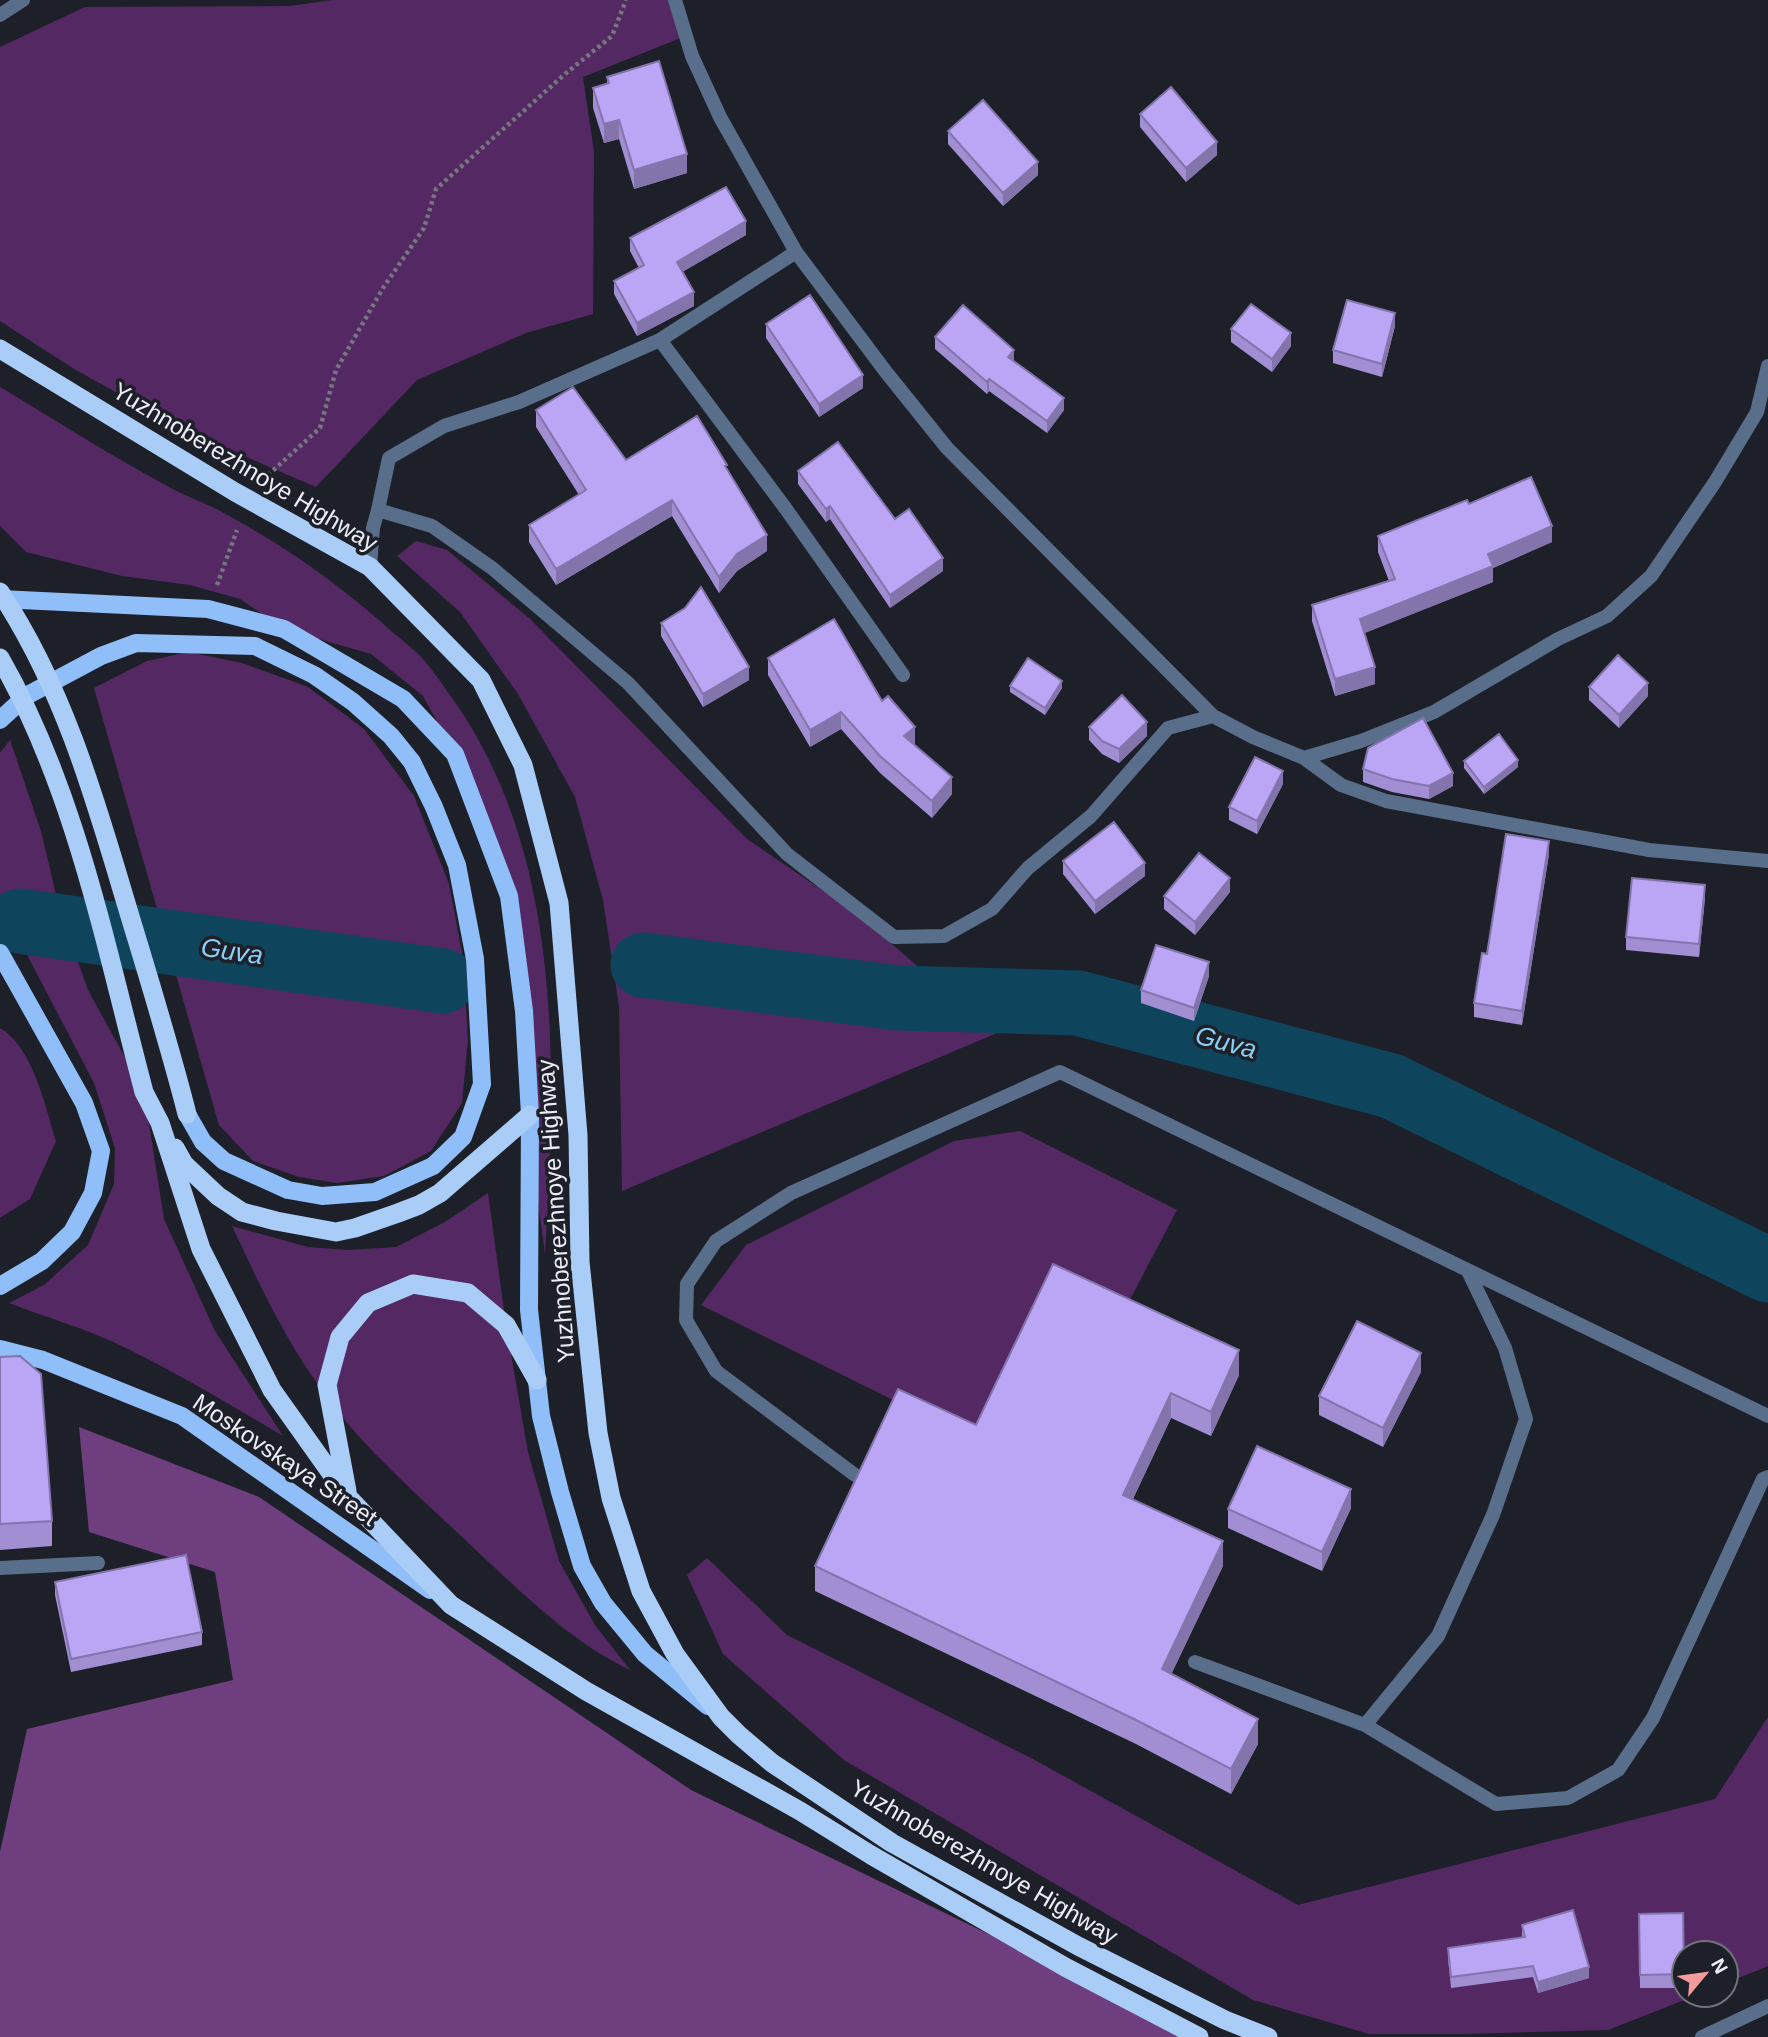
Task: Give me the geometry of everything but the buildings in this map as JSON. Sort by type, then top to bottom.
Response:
[{"type":"highway","name":"Yuzhnoberezhnoye Highway","points":[[0,349],[235,492],[370,567],[481,680],[523,765],[559,903],[578,1135],[580,1262],[598,1433],[611,1497],[642,1591],[675,1654],[721,1717],[772,1763],[892,1843],[1078,1946],[1225,2020],[1268,2037]]},
{"type":"highway","points":[[0,592],[22,625],[65,712],[98,808],[187,1114]]},
{"type":"highway","name":"Yuzhnoberezhnoye Highway","points":[[0,658],[33,726],[74,826],[144,1092],[160,1123],[201,1249],[272,1390],[348,1497],[451,1605],[586,1691],[800,1811],[1065,1968],[1199,2037]]},
{"type":"highway","points":[[160,1123],[184,1164],[218,1196],[242,1212],[336,1231],[355,1228],[398,1213],[440,1193],[530,1115]]},
{"type":"highway","points":[[348,1497],[327,1385],[340,1337],[368,1303],[413,1284],[468,1293],[506,1325],[537,1380]]},
{"type":"main road","points":[[0,598],[208,609],[284,629],[403,699],[455,754],[509,896],[524,1011],[530,1115],[529,1310],[544,1428],[567,1517],[582,1566],[603,1603],[645,1654],[721,1717]]},
{"type":"main road","points":[[0,720],[26,696],[101,656],[136,643],[255,646],[314,676],[353,702],[391,736],[412,762],[434,807],[457,865],[475,959],[482,1084],[463,1137],[433,1166],[375,1192],[322,1196],[288,1190],[224,1161],[203,1142],[187,1114]]},
{"type":"main road","points":[[0,953],[84,1102],[101,1151],[93,1193],[72,1231],[42,1261],[0,1286]]},
{"type":"main road","name":"Moskovskaya Street","points":[[0,1349],[43,1360],[182,1416],[451,1605]]},
{"type":"street","points":[[0,15],[23,0]]},
{"type":"street","points":[[675,0],[692,56],[720,117],[796,251],[886,372],[947,448],[1213,716],[1253,737],[1304,758],[1341,785],[1386,801],[1648,850],[1768,861]]},
{"type":"street","points":[[370,567],[373,528],[389,457],[444,426],[519,402],[660,340],[796,251]]},
{"type":"street","points":[[660,340],[786,509],[903,675]]},
{"type":"street","points":[[1304,758],[1361,741],[1433,712],[1558,639],[1607,616],[1651,576],[1715,482],[1757,412],[1768,366]]},
{"type":"street","points":[[378,510],[432,526],[492,568],[628,683],[787,854],[894,937],[944,936],[992,909],[1028,868],[1091,816],[1168,728],[1213,716]]},
{"type":"street","points":[[855,1475],[716,1371],[686,1321],[687,1284],[716,1241],[791,1193],[1060,1073],[1768,1416]]},
{"type":"street","points":[[1365,1725],[1438,1636],[1493,1515],[1526,1419],[1505,1349],[1468,1271]]},
{"type":"street","points":[[1195,1662],[1365,1725],[1496,1804],[1568,1798],[1618,1770],[1653,1718],[1763,1479],[1768,1477]]},
{"type":"street","points":[[0,1568],[98,1563]]},
{"type":"street","points":[[1702,2037],[1768,2006]]},
{"type":"path","points":[[268,475],[320,428],[336,370],[383,288],[424,228],[436,190],[565,74],[612,36],[626,0]]},
{"type":"path","points":[[208,609],[237,530]]},
{"type":"shaded area","points":[[332,0],[680,0],[688,35],[583,77],[594,152],[593,314],[526,333],[417,380],[316,487],[224,447],[134,402],[76,370],[0,321],[0,47],[85,7],[290,6]]},
{"type":"shaded area","points":[[0,387],[149,476],[266,537],[350,596],[415,651],[429,667],[486,753],[514,820],[533,889],[544,962],[550,1035],[551,1109],[545,1254],[531,1152],[519,951],[470,781],[423,696],[371,654],[284,629],[240,599],[190,585],[122,576],[26,552],[0,526]]},
{"type":"shaded area","points":[[416,541],[447,550],[530,619],[747,839],[857,914],[930,977],[1045,1013],[622,1191],[619,1006],[603,900],[575,797],[518,694],[460,612],[397,556]]},
{"type":"shaded area","points":[[188,652],[242,663],[308,687],[364,729],[414,796],[449,884],[463,958],[468,1040],[462,1103],[431,1151],[384,1176],[337,1183],[299,1177],[253,1161],[219,1125],[94,688],[147,661]]},
{"type":"shaded area","points":[[10,740],[41,831],[60,912],[88,990],[144,1092],[164,1219],[215,1331],[283,1436],[124,1347],[9,1303],[44,1285],[88,1245],[114,1184],[115,1148],[94,1083],[0,903],[0,753]]},
{"type":"shaded area","points":[[0,1028],[21,1049],[29,1063],[56,1141],[30,1199],[0,1218]]},
{"type":"shaded area","points":[[1020,1131],[1177,1210],[1124,1311],[972,1439],[701,1305],[746,1245],[954,1141]]},
{"type":"shaded area","points":[[488,1193],[506,1325],[528,1452],[559,1561],[595,1625],[630,1670],[589,1646],[532,1602],[412,1490],[348,1424],[329,1401],[289,1340],[232,1226],[308,1247],[349,1250],[396,1247],[445,1222]]},
{"type":"shaded area","points":[[79,1427],[259,1497],[691,1790],[1201,2037],[0,2037],[0,1852],[27,1729],[233,1680],[215,1572],[89,1532]]},
{"type":"shaded area","points":[[707,1558],[787,1635],[1031,1758],[1298,1905],[1715,1799],[1768,1717],[1768,1966],[1740,1977],[1740,1939],[1670,1939],[1670,2006],[1608,2030],[1369,2034],[1253,2000],[844,1760],[723,1654],[687,1575]]},
{"type":"waterway","name":"Guva","points":[[20,921],[443,981]]},
{"type":"waterway","name":"Guva","points":[[643,965],[898,998],[1078,1003],[1391,1086],[1768,1270]]}]
